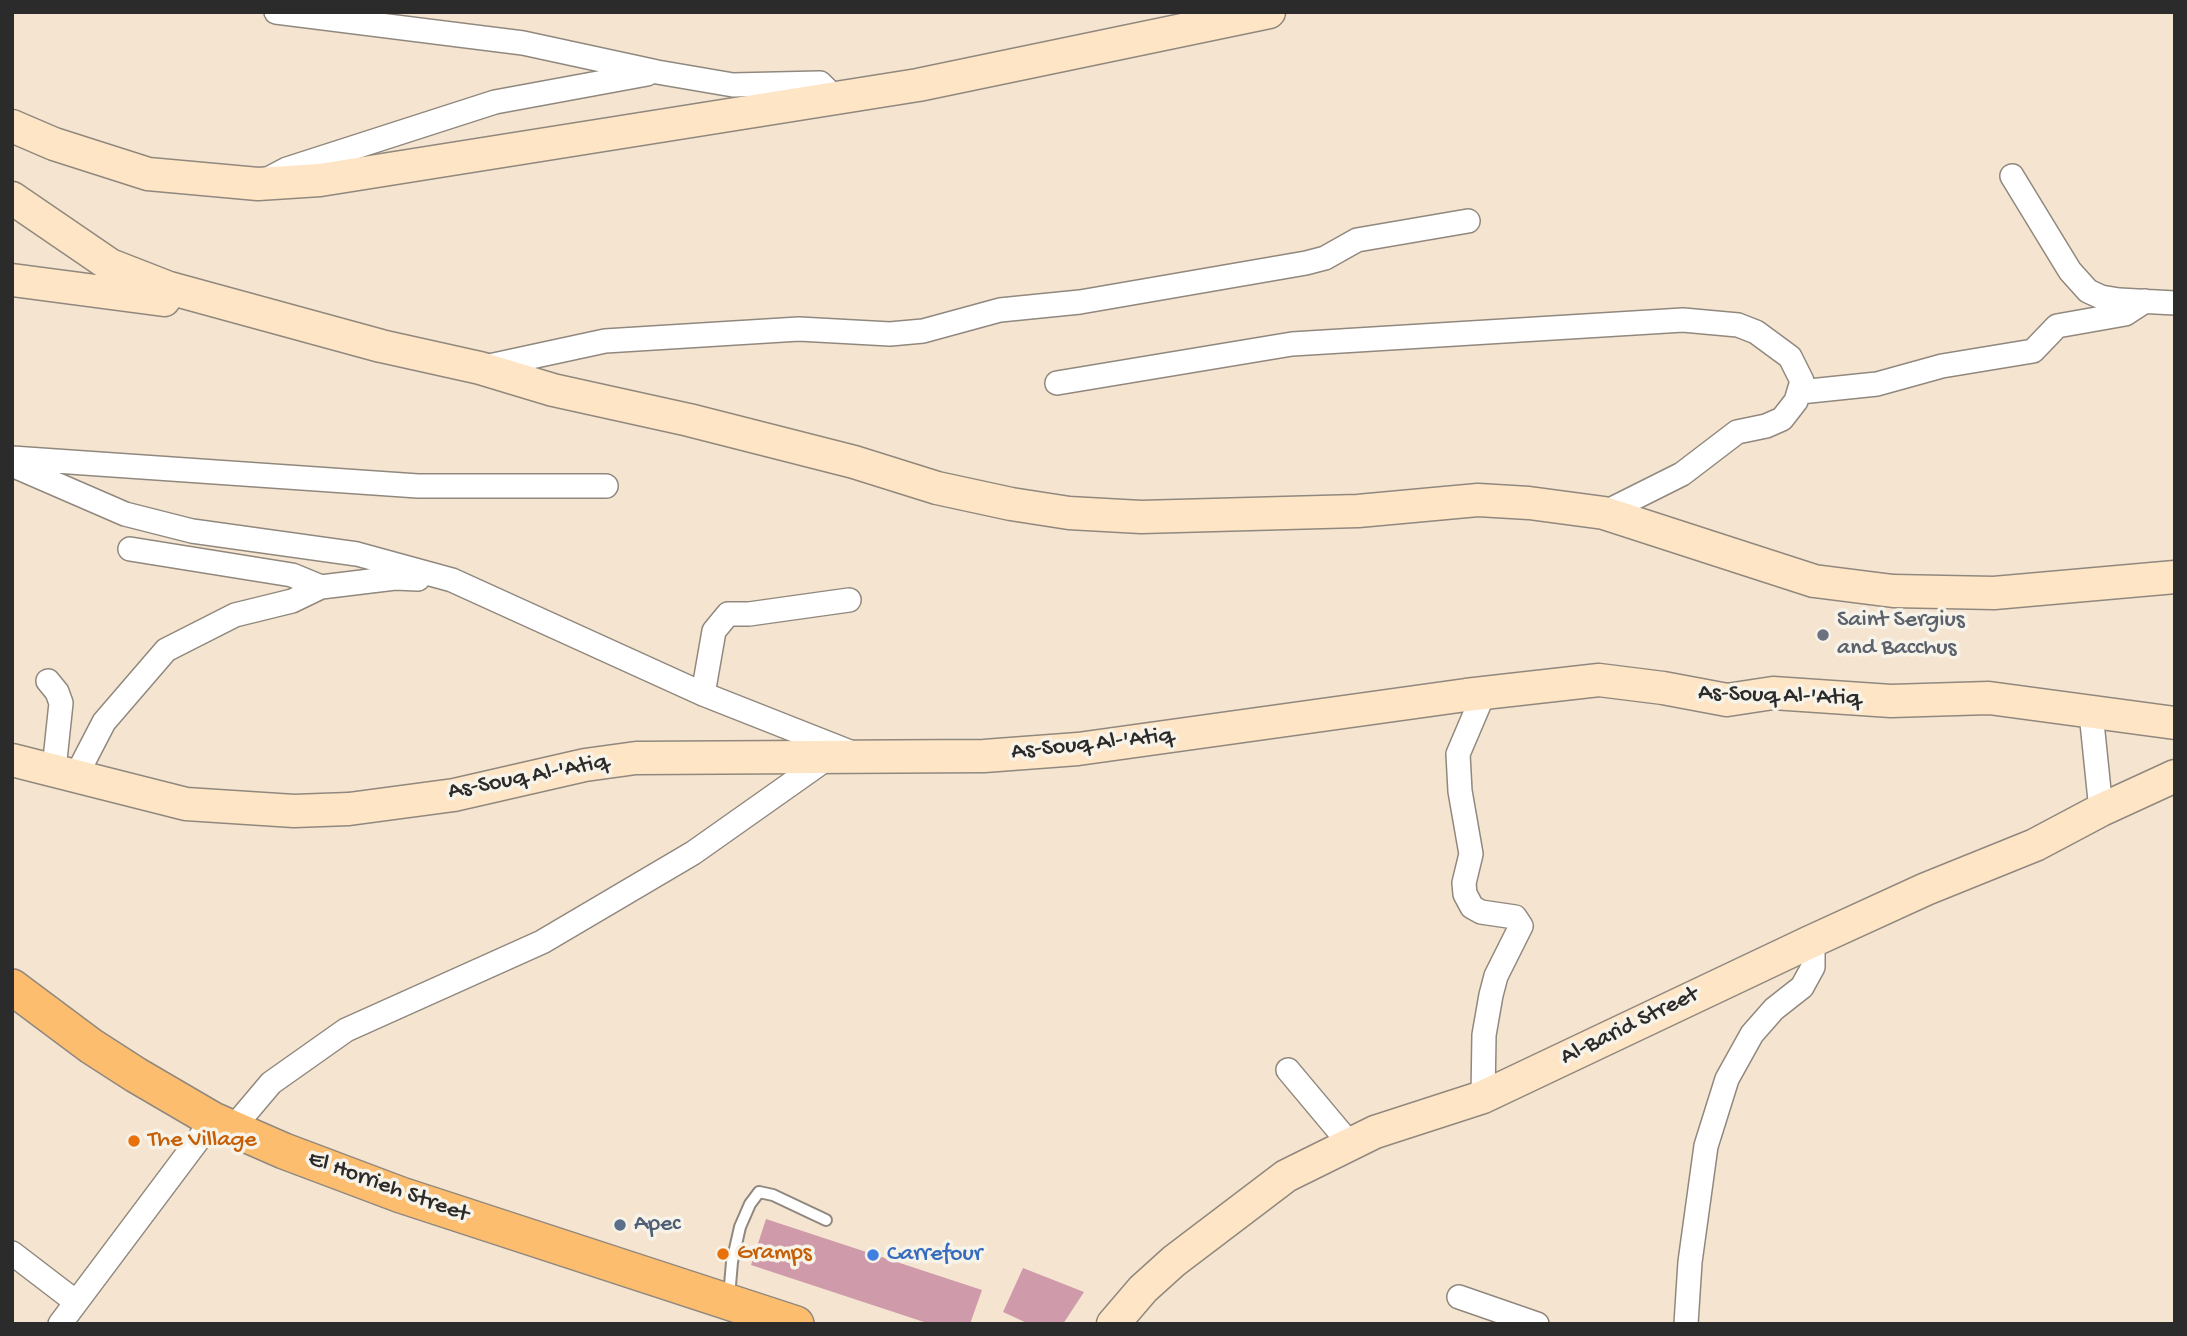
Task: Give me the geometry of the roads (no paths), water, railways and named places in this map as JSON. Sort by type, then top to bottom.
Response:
[{"type":"main road","points":[[12,126],[54,144],[148,174],[258,184],[320,180],[1008,69],[1269,12]]},
{"type":"main road","points":[[12,198],[110,265],[169,288],[381,346],[480,368],[554,390],[854,462],[937,488],[1069,513],[1233,516],[1358,511],[1479,500],[1529,503],[1604,513],[1814,581],[1893,590],[1994,593],[2175,578]]},
{"type":"main road","points":[[12,279],[157,300],[235,304]]},
{"type":"main road","name":"As-Souq Al-'Atiq","points":[[12,760],[186,804],[294,811],[349,809],[454,795],[585,765],[636,758],[984,756],[1078,749],[1484,693],[1599,680],[1727,700],[1773,693],[1891,701],[1989,698],[2175,723]]},
{"type":"main road","name":"Al-Barid Street","points":[[1111,1322],[1174,1261],[1286,1176],[1375,1132],[1483,1097],[1926,889],[2035,845],[2101,810],[2175,776]]},
{"type":"main road","name":"El Horrieh Street","points":[[12,987],[91,1046],[223,1124],[401,1195],[796,1324]]},
{"type":"street","points":[[276,12],[523,43],[657,72],[733,85],[820,83],[827,90],[827,100]]},
{"type":"street","points":[[258,184],[287,169],[495,102],[657,72]]},
{"type":"street","points":[[2012,176],[2070,271],[2088,291],[2101,298],[2175,303]]},
{"type":"street","points":[[480,368],[605,341],[799,329],[890,334],[923,331],[1000,310],[1080,303],[1306,263],[1325,258],[1357,240],[1468,221]]},
{"type":"street","points":[[1800,392],[1877,384],[1941,366],[2033,351],[2057,326],[2125,314],[2145,301]]},
{"type":"street","points":[[1057,383],[1292,344],[1683,320],[1738,325],[1756,332],[1790,357],[1801,375],[1800,392],[1782,419],[1766,426],[1737,432],[1682,474],[1604,513]]},
{"type":"street","points":[[12,458],[418,486],[606,486]]},
{"type":"street","points":[[12,465],[96,502],[159,523],[192,531],[358,554],[453,580],[703,694],[863,757]]},
{"type":"street","points":[[130,550],[292,575],[321,587]]},
{"type":"street","points":[[65,773],[104,722],[166,650],[235,615],[292,601],[321,587],[395,578],[453,580]]},
{"type":"street","points":[[703,694],[714,631],[728,614],[749,614],[849,600]]},
{"type":"street","points":[[48,681],[57,692],[61,703],[65,773]]},
{"type":"street","points":[[1483,1097],[1484,1035],[1490,995],[1496,976],[1521,926],[1515,917],[1481,912],[1472,907],[1465,894],[1464,883],[1471,855],[1460,791],[1458,754],[1484,693]]},
{"type":"street","points":[[2091,713],[2101,810]]},
{"type":"street","points":[[60,1324],[223,1124],[271,1083],[346,1030],[542,942],[694,853],[829,757]]},
{"type":"street","points":[[1686,1324],[1689,1262],[1706,1146],[1727,1079],[1752,1034],[1774,1009],[1802,986],[1813,967],[1813,950],[1808,943]]},
{"type":"street","points":[[1288,1070],[1350,1144]]},
{"type":"street","points":[[12,1254],[76,1302]]},
{"type":"street","points":[[1459,1297],[1536,1324]]},
{"type":"lane","points":[[729,1300],[732,1262],[740,1227],[750,1204],[760,1192],[773,1195],[826,1220]]},
{"type":"place","name":"Saint Sergius and Bacchus","points":[[1823,635]]},
{"type":"place","name":"The Village","points":[[134,1141]]},
{"type":"place","name":"Apec","points":[[620,1225]]},
{"type":"place","name":"Gramps","points":[[723,1254]]},
{"type":"place","name":"Carrefour","points":[[873,1255]]}]
